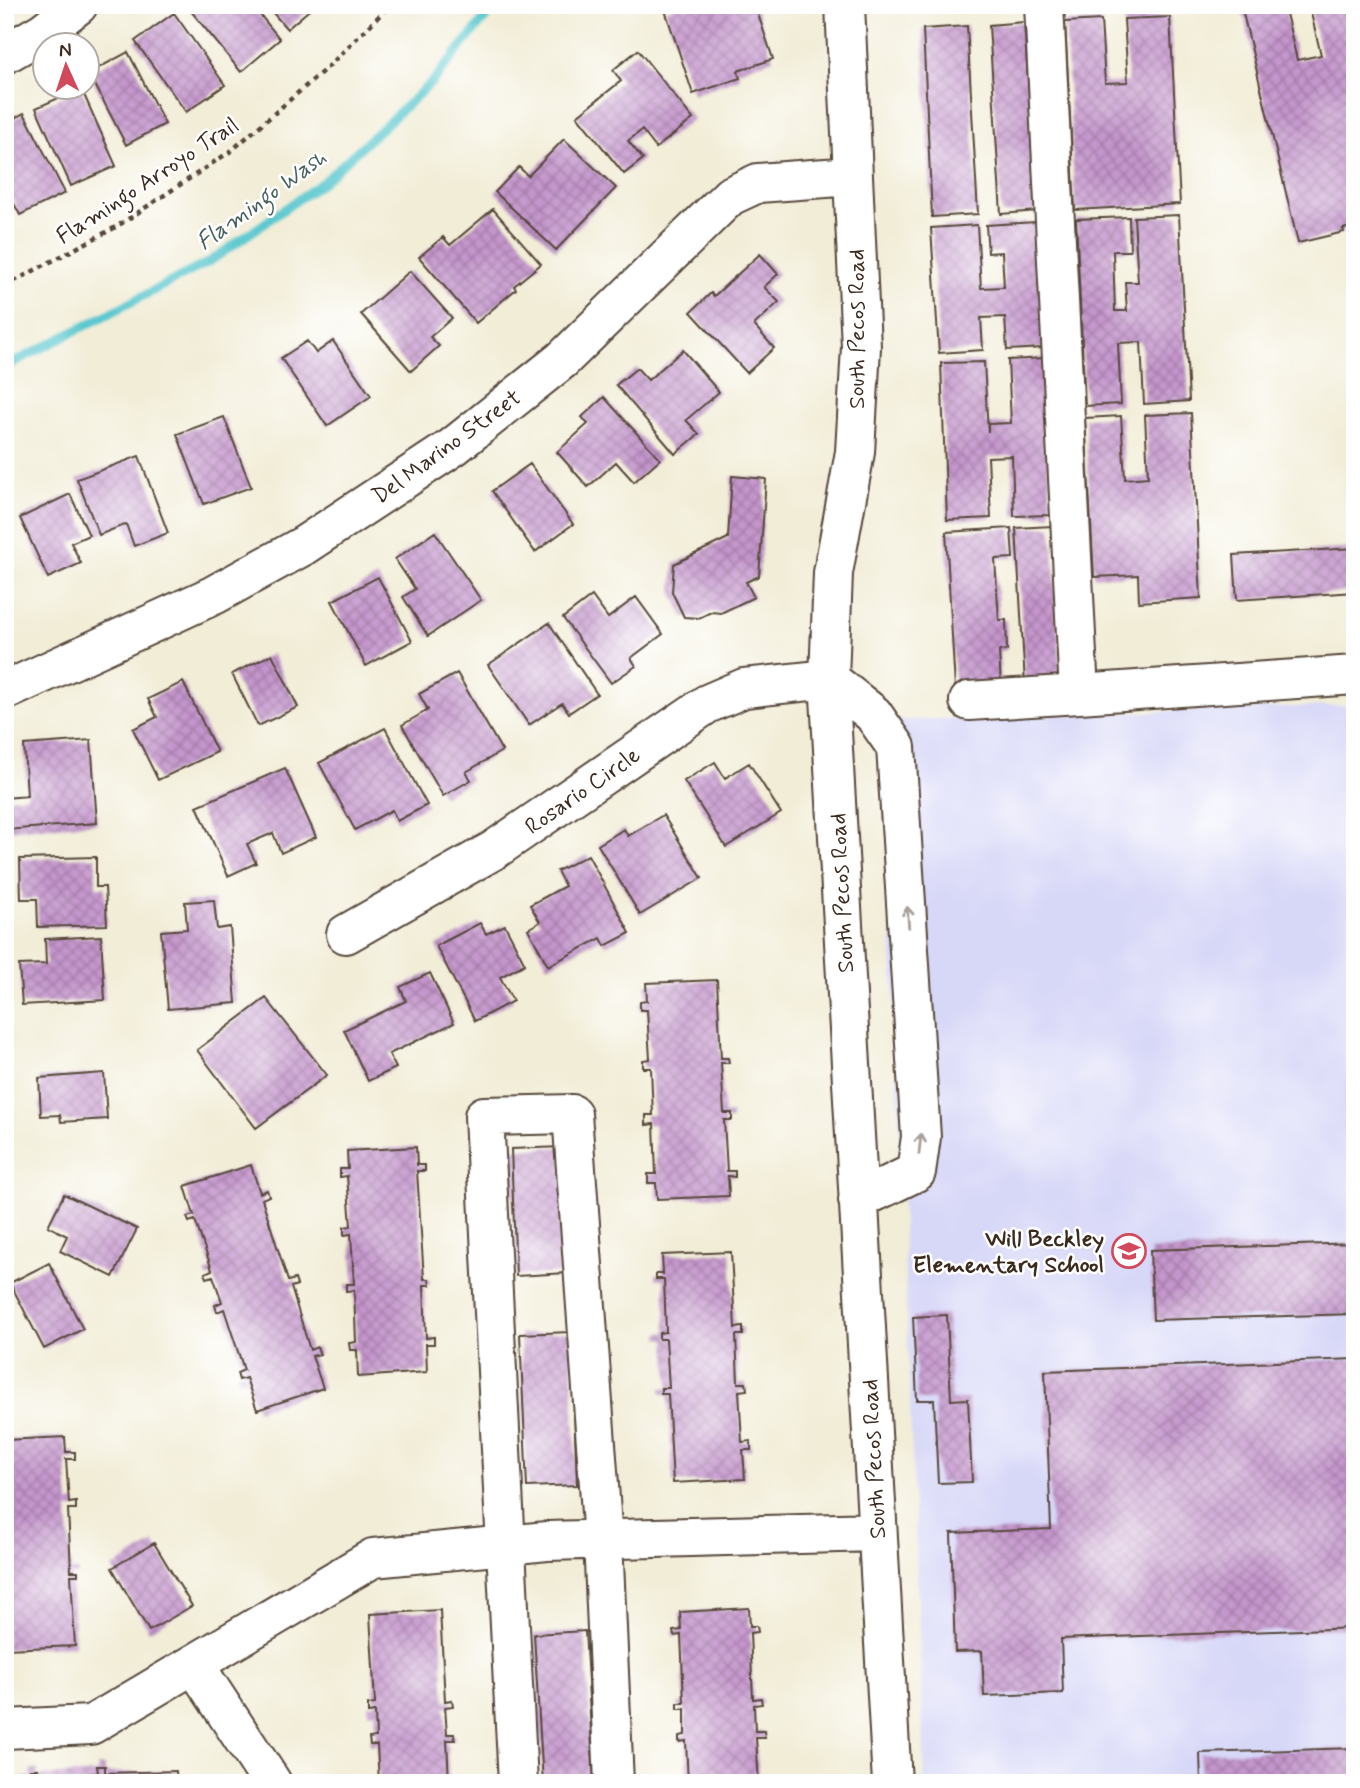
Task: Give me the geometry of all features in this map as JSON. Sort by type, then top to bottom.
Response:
[{"type":"street","points":[[5,54],[43,33],[78,5]]},
{"type":"street","name":"South Pecos Road","points":[[845,5],[861,347],[855,453],[833,573],[829,679],[892,1783]]},
{"type":"street","points":[[1044,5],[1079,694]]},
{"type":"street","name":"Del Marino Street","points":[[5,691],[214,595],[303,546],[453,447],[562,360],[730,196],[758,183],[853,176]]},
{"type":"street","points":[[969,701],[1355,675]]},
{"type":"street","points":[[829,679],[873,714],[896,747],[922,1137],[916,1172],[858,1200]]},
{"type":"street","name":"Rosario Circle","points":[[345,934],[495,850],[708,704],[744,688],[829,679]]},
{"type":"street","points":[[518,1783],[508,1545],[484,1116],[572,1114],[603,1539],[614,1783]]},
{"type":"street","points":[[5,1729],[91,1725],[373,1558],[547,1541],[877,1532]]},
{"type":"street","points":[[194,1664],[272,1783]]},
{"type":"path","name":"Flamingo Arroyo Trail","points":[[5,286],[116,227],[230,151],[330,65],[390,5]]},
{"type":"shaded area","name":"Will Beckley Elementary School","points":[[1355,705],[1355,1783],[925,1783],[883,719]]},
{"type":"building","points":[[186,5],[252,5],[280,39],[241,72]]},
{"type":"building","points":[[266,5],[315,5],[287,29]]},
{"type":"building","points":[[678,5],[755,5],[773,59],[738,71],[740,78],[693,94],[665,10]]},
{"type":"building","points":[[1241,5],[1284,5],[1297,60],[1321,55],[1309,5],[1348,5],[1355,32],[1355,226],[1343,229],[1344,232],[1298,243]]},
{"type":"building","points":[[174,13],[225,85],[186,112],[135,41]]},
{"type":"building","points":[[1170,17],[1180,204],[1075,210],[1065,22],[1101,20],[1105,83],[1128,82],[1124,19]]},
{"type":"building","points":[[1024,22],[1037,211],[1001,214],[989,25]]},
{"type":"building","points":[[967,26],[978,214],[932,217],[923,29]]},
{"type":"building","points":[[638,50],[693,119],[656,148],[642,130],[628,141],[643,159],[624,174],[577,116],[621,81],[613,70]]},
{"type":"building","points":[[128,52],[165,124],[126,145],[102,98],[102,66]]},
{"type":"building","points":[[50,102],[87,102],[116,166],[71,186],[36,108]]},
{"type":"building","points":[[24,113],[65,193],[20,215],[5,187],[5,123]]},
{"type":"building","points":[[564,139],[616,188],[556,250],[495,192],[519,167],[528,176]]},
{"type":"building","points":[[493,209],[541,264],[476,323],[419,257],[443,237],[450,245]]},
{"type":"building","points":[[1179,215],[1189,401],[1144,404],[1141,342],[1118,343],[1121,404],[1085,406],[1076,219],[1129,217],[1130,251],[1113,251],[1115,311],[1127,311],[1125,282],[1138,282],[1134,217]]},
{"type":"building","points":[[1036,222],[1043,348],[1007,350],[1005,317],[981,318],[983,350],[939,353],[931,228],[977,225],[981,288],[1004,287],[1002,252],[988,253],[986,225]]},
{"type":"building","points":[[760,254],[778,274],[764,287],[779,302],[754,325],[774,348],[747,373],[691,312],[711,293],[714,296]]},
{"type":"building","points":[[410,271],[452,318],[430,337],[439,346],[411,371],[361,314]]},
{"type":"building","points":[[307,341],[316,353],[333,341],[371,396],[327,426],[281,358]]},
{"type":"building","points":[[683,350],[719,392],[686,420],[699,434],[675,454],[616,385],[637,368],[648,380]]},
{"type":"building","points":[[1045,358],[1051,515],[1014,516],[1012,456],[988,457],[991,518],[947,520],[941,363],[984,362],[988,432],[988,424],[1011,423],[1008,360]]},
{"type":"building","points":[[604,397],[660,459],[634,482],[616,462],[588,487],[557,452],[588,424],[582,417]]},
{"type":"building","points":[[1191,413],[1201,598],[1139,602],[1138,575],[1094,577],[1085,418],[1121,416],[1125,479],[1148,477],[1145,415]]},
{"type":"building","points":[[224,417],[251,487],[204,504],[177,434]]},
{"type":"building","points":[[139,456],[168,533],[134,546],[126,524],[99,535],[77,479]]},
{"type":"building","points":[[530,464],[573,524],[535,552],[492,491]]},
{"type":"building","points":[[732,476],[766,479],[759,576],[746,582],[754,597],[721,613],[711,612],[699,618],[684,617],[672,592],[674,564],[728,538]]},
{"type":"building","points":[[70,494],[89,535],[71,543],[81,563],[48,578],[20,518]]},
{"type":"building","points":[[1052,526],[1061,682],[1025,684],[1016,528]]},
{"type":"building","points":[[1011,528],[1013,558],[995,559],[999,620],[1006,620],[1007,650],[999,651],[1001,686],[955,688],[946,532]]},
{"type":"building","points":[[435,532],[481,600],[428,636],[403,597],[415,589],[395,559]]},
{"type":"building","points":[[1355,548],[1355,592],[1237,600],[1234,555]]},
{"type":"building","points":[[378,577],[412,641],[366,666],[332,601]]},
{"type":"building","points":[[592,596],[608,618],[636,597],[663,634],[631,658],[636,666],[611,683],[563,618]]},
{"type":"building","points":[[549,623],[597,694],[569,713],[562,703],[529,725],[488,665]]},
{"type":"building","points":[[272,654],[298,707],[258,726],[232,674]]},
{"type":"building","points":[[457,673],[502,751],[466,772],[471,780],[443,796],[402,725],[428,710],[419,694]]},
{"type":"building","points":[[183,682],[217,752],[158,780],[133,729],[157,717],[148,699]]},
{"type":"building","points":[[385,728],[427,805],[397,821],[392,810],[355,830],[319,763]]},
{"type":"building","points":[[91,740],[97,823],[5,830],[5,798],[27,796],[24,745]]},
{"type":"building","points":[[715,762],[725,778],[749,763],[781,813],[726,847],[684,781]]},
{"type":"building","points":[[285,768],[316,837],[281,853],[273,833],[247,844],[256,863],[228,876],[197,806]]},
{"type":"building","points":[[663,815],[702,878],[640,915],[598,845],[624,829],[628,836]]},
{"type":"building","points":[[588,855],[630,933],[605,946],[601,938],[548,966],[528,929],[540,922],[530,905],[565,886],[557,871]]},
{"type":"building","points":[[96,857],[96,887],[105,887],[107,925],[38,927],[37,899],[21,899],[20,859]]},
{"type":"building","points":[[214,900],[217,929],[230,927],[236,1003],[168,1009],[161,931],[187,929],[185,902]]},
{"type":"building","points":[[480,923],[486,934],[505,925],[525,964],[500,977],[513,1001],[475,1021],[436,946]]},
{"type":"building","points":[[101,936],[105,1000],[22,1005],[19,965],[46,964],[45,939]]},
{"type":"building","points":[[430,973],[454,1023],[389,1054],[396,1068],[368,1081],[344,1030],[406,1001],[400,987]]},
{"type":"building","points":[[717,980],[721,1058],[728,1058],[729,1063],[721,1063],[724,1113],[732,1113],[732,1120],[724,1120],[727,1171],[735,1171],[735,1177],[728,1176],[729,1196],[657,1199],[656,1183],[648,1183],[648,1174],[656,1174],[654,1124],[646,1125],[646,1115],[653,1115],[651,1068],[643,1068],[643,1060],[650,1059],[647,1010],[640,1010],[640,1002],[647,1001],[646,983]]},
{"type":"building","points":[[266,998],[327,1075],[256,1128],[197,1050]]},
{"type":"building","points":[[104,1073],[107,1119],[61,1122],[60,1115],[41,1116],[39,1078]]},
{"type":"building","points":[[416,1147],[417,1165],[425,1165],[425,1171],[417,1171],[424,1279],[429,1279],[430,1285],[424,1285],[426,1338],[434,1337],[434,1344],[426,1344],[427,1372],[358,1377],[357,1350],[350,1350],[349,1343],[356,1342],[354,1290],[346,1291],[346,1284],[354,1284],[351,1234],[344,1235],[344,1227],[351,1226],[347,1176],[340,1177],[340,1169],[348,1169],[347,1151]]},
{"type":"building","points":[[562,1147],[567,1273],[516,1276],[511,1149]]},
{"type":"building","points":[[251,1165],[260,1193],[267,1190],[269,1196],[262,1199],[288,1281],[295,1279],[297,1285],[291,1287],[310,1350],[317,1347],[320,1354],[312,1356],[323,1388],[257,1410],[246,1378],[239,1380],[237,1373],[244,1370],[224,1309],[217,1312],[215,1305],[222,1302],[213,1276],[207,1278],[205,1273],[212,1270],[195,1220],[189,1222],[187,1217],[194,1215],[185,1186]]},
{"type":"building","points":[[64,1194],[137,1229],[113,1277],[60,1251],[67,1236],[48,1226]]},
{"type":"building","points":[[1355,1243],[1355,1314],[1153,1320],[1150,1250]]},
{"type":"building","points":[[731,1252],[735,1328],[743,1327],[743,1335],[736,1335],[738,1383],[746,1383],[747,1390],[739,1391],[742,1442],[751,1441],[751,1450],[743,1450],[745,1479],[673,1483],[668,1394],[661,1394],[661,1388],[669,1388],[666,1339],[659,1339],[659,1333],[666,1332],[664,1279],[656,1279],[656,1274],[663,1274],[662,1255]]},
{"type":"building","points":[[49,1263],[83,1329],[44,1349],[10,1283]]},
{"type":"building","points":[[947,1315],[951,1400],[968,1399],[972,1482],[938,1483],[934,1400],[917,1400],[913,1317]]},
{"type":"building","points":[[571,1332],[577,1485],[527,1487],[520,1334]]},
{"type":"building","points":[[1355,1359],[1355,1628],[1061,1639],[1063,1693],[984,1696],[982,1651],[955,1652],[951,1533],[1051,1529],[1045,1371]]},
{"type":"building","points":[[65,1437],[66,1452],[75,1452],[75,1459],[66,1459],[69,1503],[76,1502],[76,1509],[68,1509],[71,1571],[78,1571],[78,1575],[71,1575],[75,1646],[6,1649],[5,1440]]},
{"type":"building","points":[[154,1543],[192,1606],[149,1631],[112,1568]]},
{"type":"building","points":[[749,1608],[750,1626],[757,1626],[758,1632],[750,1633],[753,1699],[761,1698],[762,1704],[754,1705],[755,1731],[764,1731],[765,1738],[756,1738],[759,1783],[688,1783],[686,1741],[679,1742],[679,1736],[685,1735],[685,1709],[678,1709],[678,1703],[684,1703],[681,1635],[674,1636],[673,1631],[681,1630],[680,1612]]},
{"type":"building","points":[[440,1610],[445,1701],[452,1700],[453,1706],[445,1707],[447,1734],[454,1734],[455,1740],[447,1740],[449,1783],[379,1783],[377,1745],[370,1745],[369,1738],[376,1737],[375,1712],[368,1713],[368,1705],[375,1704],[370,1614]]},
{"type":"building","points":[[585,1631],[594,1782],[543,1783],[534,1634]]},
{"type":"building","points":[[1355,1748],[1355,1783],[1201,1783],[1200,1753]]},
{"type":"building","points":[[97,1766],[105,1766],[105,1773],[176,1771],[177,1783],[5,1783],[5,1778],[31,1777],[30,1769],[38,1769],[38,1776],[98,1773]]},
{"type":"waterway","name":"Flamingo Wash","points":[[5,367],[209,262],[323,182],[433,81],[496,5]]},
{"type":"place","name":"Will Beckley Elementary School","points":[[1129,1251]]}]
